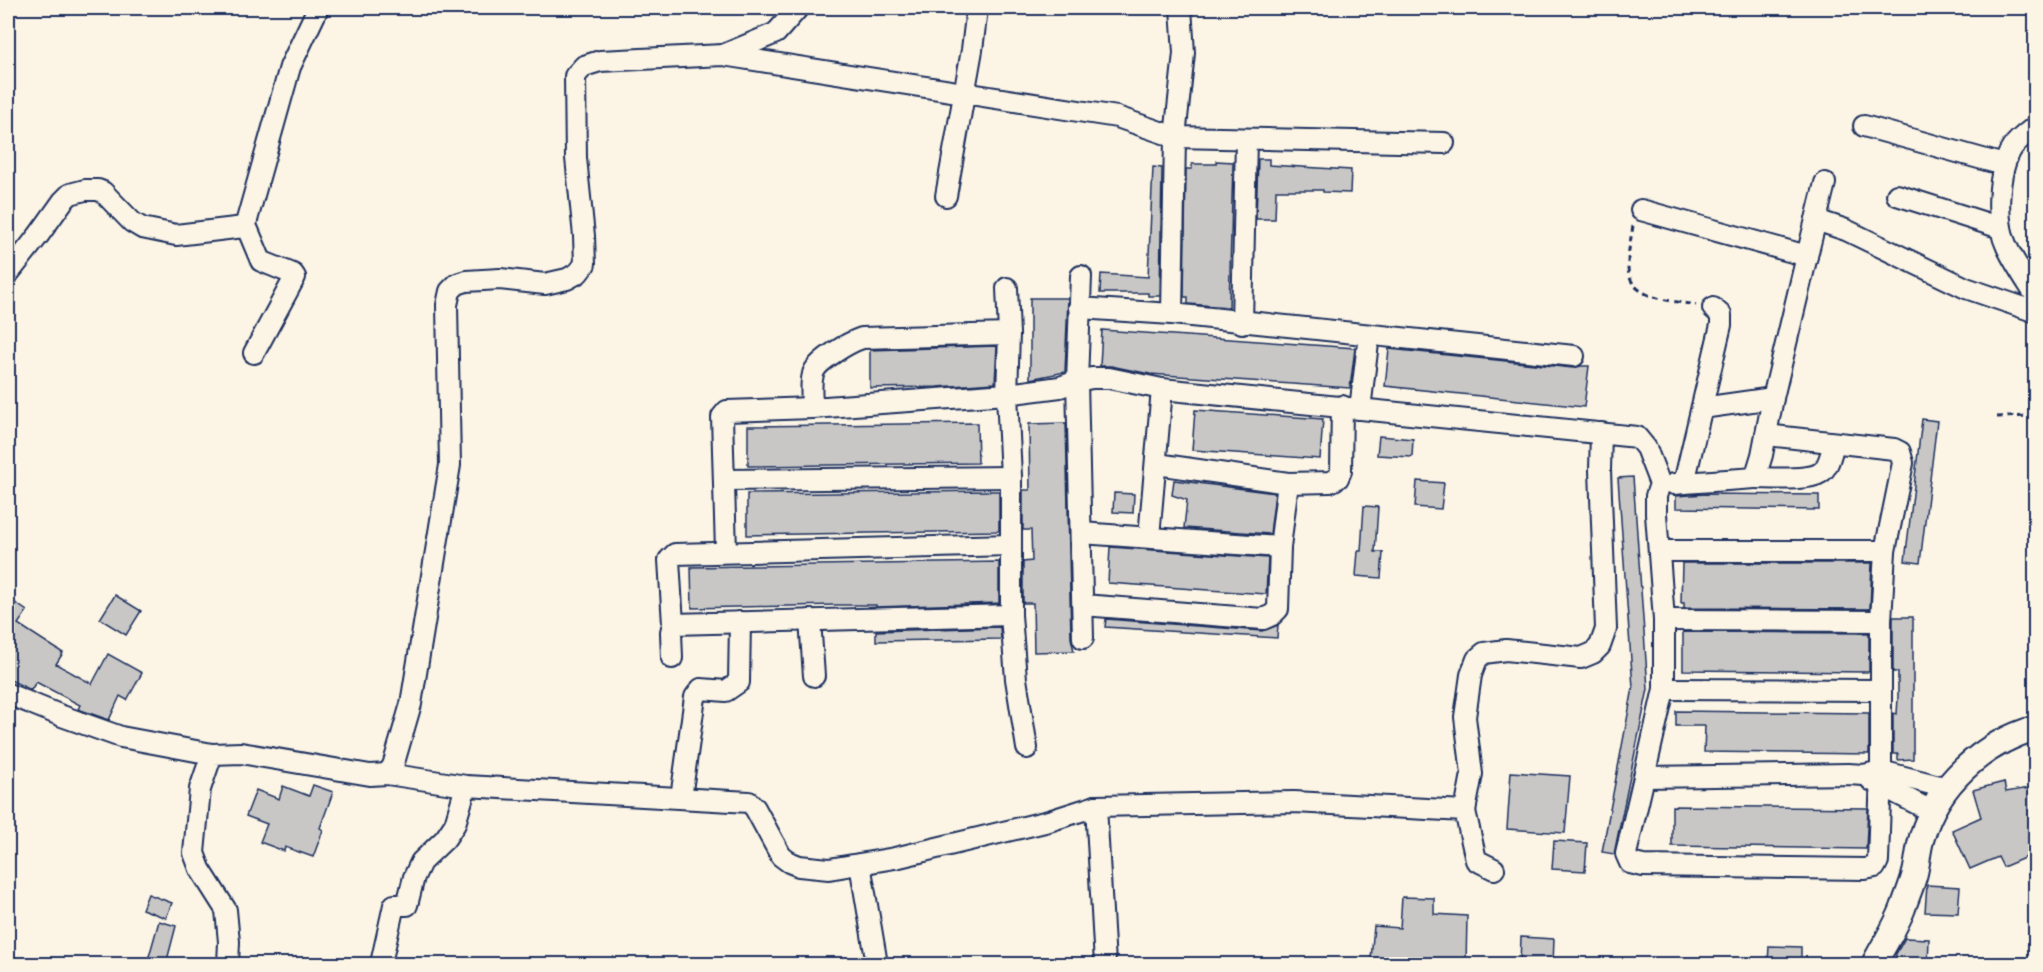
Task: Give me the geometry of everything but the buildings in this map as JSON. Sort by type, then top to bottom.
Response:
[{"type":"street","points":[[244,227],[290,67],[318,8]]},
{"type":"street","points":[[723,55],[776,33],[798,8]]},
{"type":"street","points":[[946,196],[977,8]]},
{"type":"street","points":[[1172,314],[1175,137],[1184,52],[1181,8]]},
{"type":"street","points":[[387,774],[393,766],[411,705],[450,465],[447,305],[450,291],[457,284],[466,280],[500,279],[545,284],[567,279],[578,273],[585,264],[576,158],[575,76],[584,66],[600,61],[723,55],[964,91],[1117,117],[1175,137],[1444,143]]},
{"type":"street","points":[[1864,126],[2004,165]]},
{"type":"street","points":[[2036,126],[2012,148],[2004,165],[2000,203],[2001,228],[2007,246],[2036,296]]},
{"type":"street","points":[[1242,323],[1246,139]]},
{"type":"street","points":[[1755,478],[1825,183]]},
{"type":"street","points":[[8,274],[39,236],[63,201],[70,194],[85,190],[103,192],[132,222],[141,228],[176,235],[244,227],[248,230],[261,261],[293,274],[295,277],[254,353]]},
{"type":"street","points":[[1897,195],[2001,228]]},
{"type":"street","points":[[1641,210],[1807,256]]},
{"type":"street","points":[[1816,220],[1846,230],[1955,283],[2036,312]]},
{"type":"street","points":[[1081,276],[1077,381],[1083,638]]},
{"type":"street","points":[[1007,288],[1011,615],[1016,679],[1026,748]]},
{"type":"street","points":[[1079,308],[1172,314],[1574,356]]},
{"type":"street","points":[[1684,483],[1721,325],[1721,315],[1713,308]]},
{"type":"street","points":[[812,408],[812,384],[816,367],[845,344],[862,338],[1009,334]]},
{"type":"street","points":[[1157,464],[1288,483],[1330,482],[1338,478],[1351,407],[1369,335]]},
{"type":"street","points":[[726,551],[722,417],[727,411],[734,410],[812,408],[1007,394],[1060,387],[1077,381],[1109,378],[1162,389],[1637,437],[1643,441],[1660,484],[1656,496],[1664,620],[1664,689],[1626,854],[1630,863],[1643,866],[1865,869],[1875,867],[1879,856],[1874,777],[1885,550],[1903,463],[1900,452],[1894,449],[1766,435]]},
{"type":"street","points":[[1149,537],[1162,389]]},
{"type":"street","points":[[1702,408],[1773,398]]},
{"type":"street","points":[[1494,869],[1476,860],[1465,811],[1472,774],[1465,717],[1471,675],[1478,659],[1484,653],[1506,650],[1581,658],[1593,653],[1604,637],[1606,628],[1600,470],[1601,433]]},
{"type":"street","points":[[1660,484],[1808,477],[1820,473],[1826,467],[1834,444]]},
{"type":"street","points":[[725,480],[1011,477]]},
{"type":"street","points":[[1083,605],[1263,619],[1272,615],[1278,609],[1280,547],[1288,483]]},
{"type":"street","points":[[1081,533],[1280,547]]},
{"type":"street","points":[[672,658],[673,624],[669,560],[680,552],[1010,545]]},
{"type":"street","points":[[1659,551],[1885,550]]},
{"type":"street","points":[[673,624],[1011,615]]},
{"type":"street","points":[[810,620],[814,676]]},
{"type":"street","points":[[1664,620],[1881,621]]},
{"type":"street","points":[[681,798],[695,697],[701,689],[726,691],[738,682],[740,622]]},
{"type":"street","points":[[1664,689],[1880,690]]},
{"type":"street","points":[[8,694],[121,737],[212,754],[241,753],[369,775],[387,774],[466,786],[749,802],[755,807],[781,856],[799,866],[829,869],[895,858],[1049,821],[1096,806],[1294,802],[1465,811]]},
{"type":"street","points":[[1874,964],[1902,911],[1915,875],[1922,837],[1947,788],[1965,767],[1988,748],[2036,728]]},
{"type":"street","points":[[212,754],[200,789],[194,853],[200,869],[226,910],[229,942],[228,964]]},
{"type":"street","points":[[1644,777],[1848,774],[1947,788]]},
{"type":"street","points":[[1874,777],[1933,812]]},
{"type":"street","points":[[380,964],[394,905],[407,905],[414,877],[421,862],[445,839],[454,824],[466,786]]},
{"type":"street","points":[[1096,806],[1105,964]]},
{"type":"street","points":[[860,864],[877,964]]},
{"type":"path","points":[[1641,210],[1635,213],[1627,266],[1632,284],[1643,294],[1713,308]]},
{"type":"path","points":[[1997,417],[2036,416]]}]
